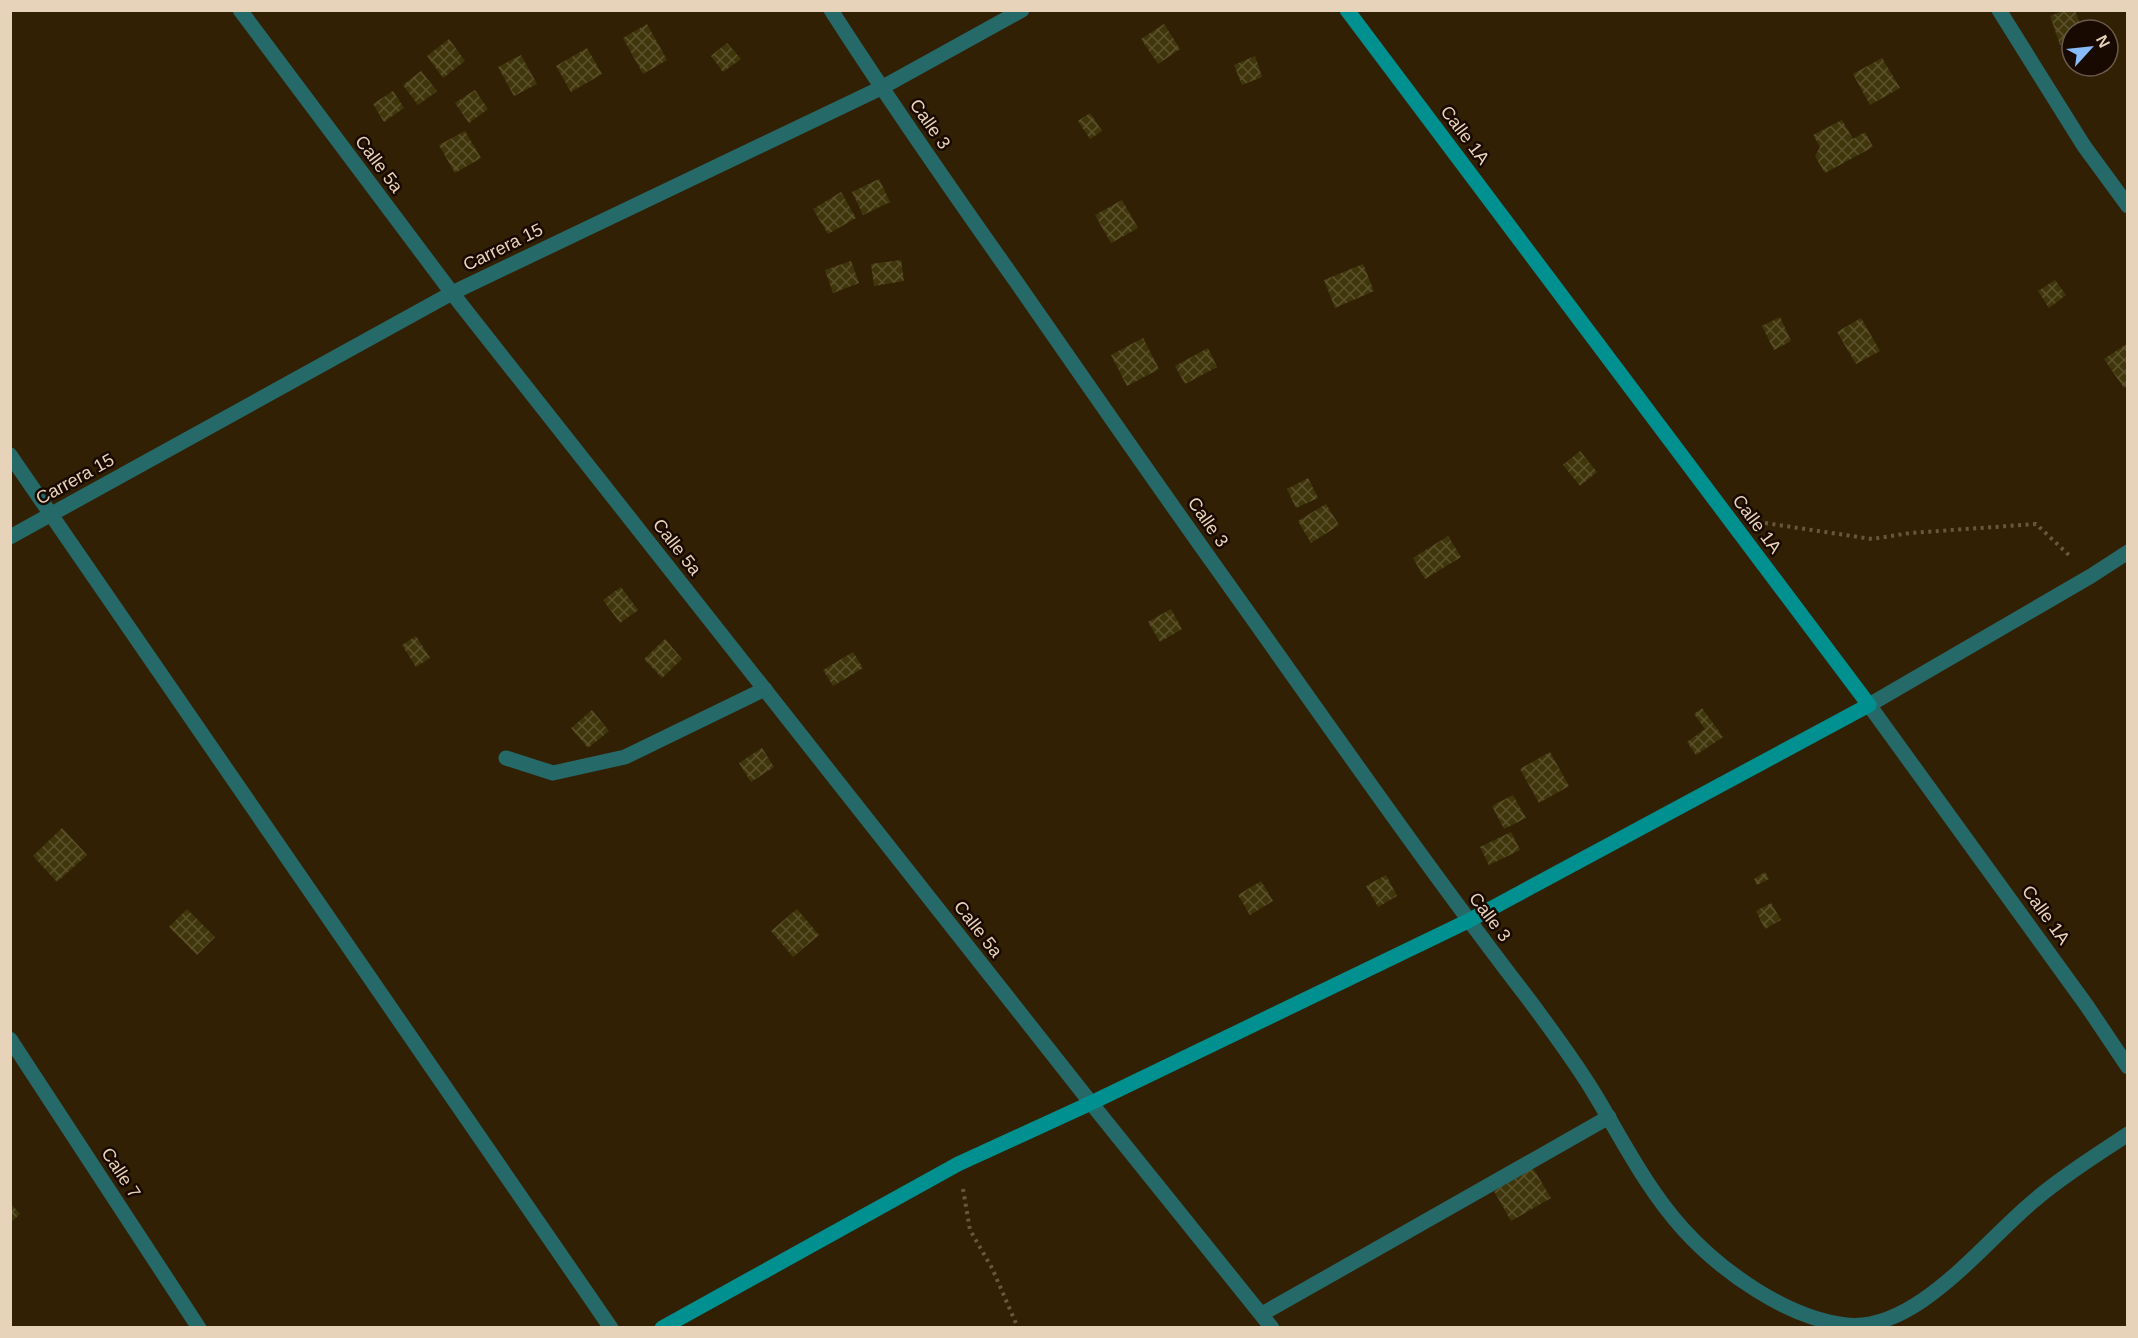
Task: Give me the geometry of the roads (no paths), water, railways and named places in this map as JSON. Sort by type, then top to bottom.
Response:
[{"type":"street","name":"Calle 5a","points":[[240,10],[452,292],[1091,1103],[1272,1328]]},
{"type":"street","name":"Calle 3","points":[[831,10],[881,88],[1163,494],[1468,921],[1565,1048],[1648,1186],[1711,1258],[1744,1282],[1785,1306],[1849,1326],[1879,1322],[1921,1302],[1958,1274],[2004,1226],[2039,1196],[2127,1134]]},
{"type":"street","name":"Carrera 15","points":[[10,537],[452,292],[881,88],[1022,10]]},
{"type":"street","name":"Calle 1A","points":[[1347,10],[1869,705],[2087,1006],[2127,1067]]},
{"type":"street","points":[[1999,10],[2084,146],[2127,206]]},
{"type":"street","points":[[10,455],[611,1328]]},
{"type":"street","points":[[662,1328],[958,1164],[1091,1103],[1468,921],[1869,705],[2091,576],[2127,552]]},
{"type":"street","points":[[506,758],[553,773],[626,757],[765,689]]},
{"type":"street","name":"Calle 7","points":[[10,1040],[199,1328]]},
{"type":"street","points":[[1262,1314],[1608,1117]]}]
